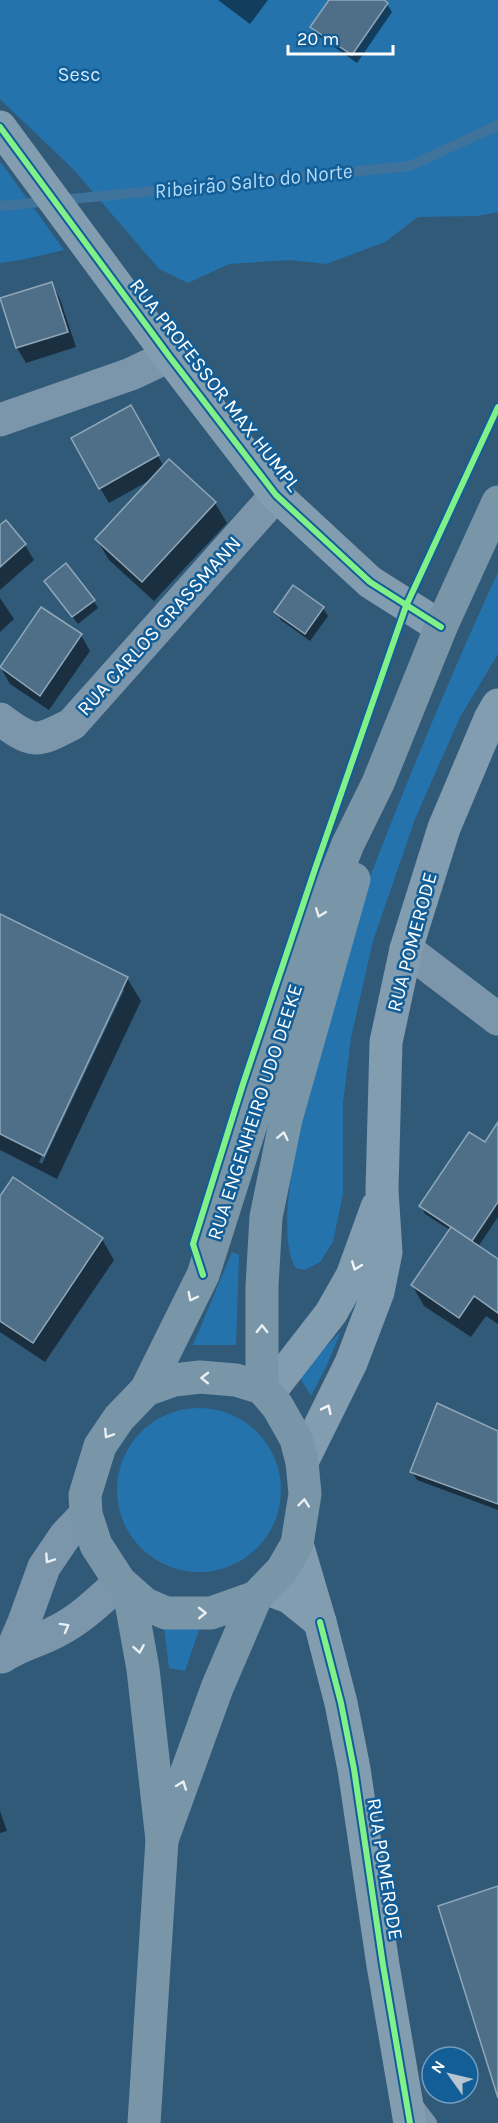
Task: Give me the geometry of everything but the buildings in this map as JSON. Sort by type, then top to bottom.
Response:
[{"type":"main road","name":"RUA ENGENHEIRO UDO DEEKE","points":[[144,2123],[162,1840],[143,1669],[124,1587],[96,1545],[86,1514],[85,1495],[100,1446],[118,1418],[146,1390],[203,1275],[310,939],[344,852],[378,783],[408,703],[498,502]]},
{"type":"main road","name":"RUA ENGENHEIRO UDO DEEKE","points":[[162,1840],[217,1688],[260,1593],[282,1570],[297,1544],[305,1494],[302,1462],[296,1439],[279,1407],[265,1390],[262,1286],[266,1217],[286,1119],[363,845],[378,783]]},
{"type":"main road","points":[[146,1390],[174,1380],[200,1377],[236,1380],[265,1390]]},
{"type":"main road","points":[[124,1587],[145,1604],[166,1613],[211,1613],[260,1593]]},
{"type":"street","name":"RUA PROFESSOR MAX HUMPL","points":[[3,130],[169,356],[276,495],[370,582],[441,627]]},
{"type":"street","points":[[0,420],[130,374],[169,356]]},
{"type":"street","name":"RUA CARLOS GRASSMANN","points":[[0,719],[22,735],[43,739],[72,724],[276,495]]},
{"type":"street","name":"RUA POMERODE","points":[[302,1462],[351,1363],[378,1292],[386,1252],[381,1191],[386,1042],[406,949],[444,828],[498,705]]},
{"type":"street","points":[[406,949],[498,1019]]},
{"type":"street","name":"RUA POMERODE","points":[[265,1390],[331,1313],[352,1276],[367,1239],[381,1191]]},
{"type":"street","points":[[6,1654],[24,1622],[44,1567],[65,1536],[86,1514]]},
{"type":"street","name":"RUA POMERODE","points":[[297,1544],[320,1622],[354,1769],[383,1965],[408,2107]]},
{"type":"street","points":[[6,1654],[75,1622],[124,1587]]},
{"type":"street","points":[[260,1593],[289,1597],[320,1622]]},
{"type":"lane","points":[[408,2107],[429,2123]]},
{"type":"green space","name":"Sesc","points":[[0,0],[498,0],[498,212],[477,216],[418,217],[385,242],[326,264],[289,260],[229,264],[188,283],[159,269],[73,169],[0,99]]},
{"type":"green space","points":[[0,162],[5,168],[64,250],[0,263]]},
{"type":"green space","points":[[498,572],[498,654],[460,717],[415,819],[373,941],[351,1038],[343,1103],[343,1194],[333,1242],[320,1262],[305,1270],[296,1268],[289,1246],[287,1216],[291,1179],[307,1099],[350,934],[373,868],[424,740]]},
{"type":"green space","points":[[232,1252],[239,1255],[236,1345],[193,1345]]},
{"type":"green space","points":[[341,1331],[327,1365],[311,1396],[299,1376]]},
{"type":"green space","points":[[199,1408],[230,1414],[257,1432],[275,1459],[281,1490],[275,1521],[257,1548],[230,1566],[199,1572],[168,1566],[141,1548],[123,1521],[117,1490],[123,1459],[141,1432],[168,1414]]},
{"type":"green space","points":[[163,1619],[199,1630],[185,1671],[169,1668]]},
{"type":"waterway","name":"Ribeirão Salto do Norte","points":[[0,206],[410,166],[498,125]]},
{"type":"cycle path","points":[[0,127],[169,356],[276,495],[370,582],[441,627]]},
{"type":"cycle path","points":[[203,1275],[193,1244],[243,1084],[315,869],[406,606],[498,407]]},
{"type":"cycle path","points":[[320,1622],[341,1703],[354,1769],[383,1965],[410,2123]]}]
